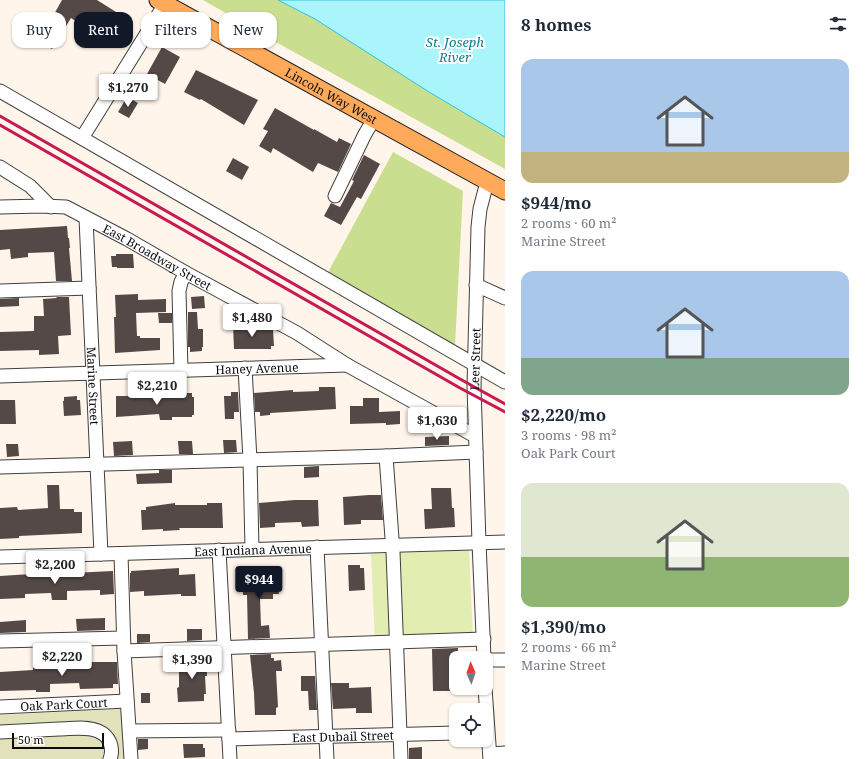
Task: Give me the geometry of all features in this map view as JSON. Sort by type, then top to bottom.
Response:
[{"type":"main road","name":"Lincoln Way West","points":[[161,2],[505,191]]},
{"type":"street","points":[[82,138],[161,2]]},
{"type":"street","points":[[0,91],[505,382]]},
{"type":"street","points":[[335,196],[365,134],[374,119]]},
{"type":"street","points":[[0,167],[30,186],[51,207]]},
{"type":"street","name":"Leer Street","points":[[485,651],[475,436],[474,364],[480,209],[487,182]]},
{"type":"street","name":"East Broadway Street","points":[[0,207],[66,207],[298,333],[346,365],[475,436]]},
{"type":"street","name":"Marine Street","points":[[86,218],[102,554]]},
{"type":"street","points":[[181,371],[179,291],[181,282],[186,273]]},
{"type":"street","points":[[476,285],[505,298]]},
{"type":"street","points":[[0,291],[89,288]]},
{"type":"street","name":"Haney Avenue","points":[[0,376],[346,365]]},
{"type":"street","points":[[245,368],[250,460],[252,549]]},
{"type":"street","points":[[0,467],[476,452]]},
{"type":"street","points":[[386,456],[397,642],[401,759]]},
{"type":"street","name":"East Indiana Avenue","points":[[0,557],[505,542]]},
{"type":"street","points":[[318,547],[327,759]]},
{"type":"street","points":[[219,550],[230,759]]},
{"type":"street","points":[[121,554],[123,644],[131,759]]},
{"type":"street","points":[[0,641],[224,647],[484,639]]},
{"type":"street","points":[[493,659],[505,660]]},
{"type":"street","name":"Oak Park Court","points":[[0,707],[127,701]]},
{"type":"street","points":[[0,732],[85,728],[99,731],[106,735],[110,743],[112,750],[110,759]]},
{"type":"street","name":"East Dubail Street","points":[[130,730],[326,737],[449,733]]},
{"type":"street","points":[[490,756],[505,753]]},
{"type":"green space","points":[[203,0],[278,0],[315,19],[429,92],[505,137],[505,169],[277,43],[277,12],[224,12]]},
{"type":"green space","points":[[393,152],[463,191],[455,346],[327,274]]},
{"type":"green space","points":[[469,550],[473,638],[375,642],[371,554]]},
{"type":"green space","points":[[120,709],[124,715],[126,759],[0,759],[0,715]]},
{"type":"water","name":"St. Joseph River","points":[[278,0],[505,0],[505,137],[429,92],[315,19]]},
{"type":"building","points":[[62,0],[97,0],[116,12],[74,12],[74,20],[71,18],[66,26],[66,12],[55,12]]},
{"type":"building","points":[[161,48],[180,57],[165,84],[147,74]]},
{"type":"building","points":[[196,70],[258,100],[244,125],[201,99],[200,100],[184,92]]},
{"type":"building","points":[[127,97],[138,103],[129,118],[118,112]]},
{"type":"building","points":[[275,108],[337,142],[339,138],[351,144],[338,172],[318,163],[313,172],[273,148],[271,153],[259,146],[268,131],[263,129]]},
{"type":"building","points":[[364,155],[380,164],[361,199],[357,197],[341,225],[324,216],[331,203],[340,207],[354,181],[352,180]]},
{"type":"building","points":[[233,158],[249,167],[242,180],[226,171]]},
{"type":"building","points":[[67,226],[72,281],[56,281],[54,252],[28,253],[28,257],[11,259],[10,249],[0,250],[0,230]]},
{"type":"building","points":[[116,254],[133,254],[134,268],[112,267],[111,256],[116,256]]},
{"type":"building","points":[[138,294],[138,300],[166,299],[166,312],[136,313],[137,336],[140,336],[140,338],[160,338],[160,350],[115,353],[115,295]]},
{"type":"building","points":[[204,296],[205,308],[192,309],[191,297]]},
{"type":"building","points":[[56,297],[69,297],[71,335],[58,336],[59,354],[39,355],[39,350],[0,351],[0,332],[34,331],[34,316],[44,316],[43,299],[57,298]]},
{"type":"building","points":[[19,298],[19,306],[0,307],[0,299]]},
{"type":"building","points":[[188,312],[197,312],[198,329],[203,329],[202,351],[190,352],[190,347],[188,347]]},
{"type":"building","points":[[158,313],[172,313],[172,323],[159,323]]},
{"type":"building","points":[[233,325],[249,325],[249,330],[273,329],[274,346],[271,346],[271,349],[234,349]]},
{"type":"building","points":[[319,387],[335,387],[336,409],[270,413],[270,415],[260,416],[260,412],[255,412],[254,393],[293,390],[293,392],[319,391]]},
{"type":"building","points":[[231,392],[238,392],[239,412],[234,412],[234,419],[225,419],[224,396],[231,396]]},
{"type":"building","points":[[192,393],[192,397],[194,397],[194,415],[192,415],[192,417],[172,417],[172,420],[160,420],[159,414],[116,417],[116,396],[151,396]]},
{"type":"building","points":[[77,396],[77,400],[80,400],[81,415],[64,416],[64,397]]},
{"type":"building","points":[[363,398],[379,398],[379,412],[400,411],[400,424],[350,424],[350,406],[363,406]]},
{"type":"building","points":[[0,400],[15,400],[16,424],[0,424]]},
{"type":"building","points":[[449,436],[449,445],[425,446],[425,437]]},
{"type":"building","points":[[223,440],[236,440],[237,452],[224,453]]},
{"type":"building","points":[[132,441],[133,455],[114,456],[113,442]]},
{"type":"building","points":[[178,441],[192,441],[193,454],[179,454]]},
{"type":"building","points":[[6,444],[18,444],[19,456],[7,457]]},
{"type":"building","points":[[319,466],[319,477],[304,478],[304,467]]},
{"type":"building","points":[[159,470],[172,470],[172,483],[137,484],[136,474],[159,473]]},
{"type":"building","points":[[47,485],[59,485],[60,509],[74,509],[74,512],[82,512],[82,533],[19,536],[19,538],[0,539],[0,508],[17,507],[18,510],[48,508]]},
{"type":"building","points":[[431,488],[451,488],[455,527],[425,529],[424,509],[432,509]]},
{"type":"building","points":[[381,495],[383,520],[361,520],[361,524],[344,525],[343,497]]},
{"type":"building","points":[[318,500],[319,526],[302,527],[301,522],[275,523],[275,527],[260,528],[259,503]]},
{"type":"building","points":[[175,503],[175,505],[207,505],[207,503],[222,503],[223,528],[179,528],[180,530],[163,531],[163,529],[142,530],[141,510],[146,510],[146,507]]},
{"type":"building","points":[[348,565],[360,565],[360,568],[364,568],[365,590],[349,591]]},
{"type":"building","points":[[179,568],[179,575],[195,574],[196,596],[181,596],[181,594],[144,596],[144,591],[130,592],[131,571]]},
{"type":"building","points":[[278,570],[279,594],[273,594],[273,599],[260,599],[261,626],[269,625],[270,638],[248,639],[247,595],[243,595],[243,574],[264,574],[264,571]]},
{"type":"building","points":[[113,571],[114,594],[100,595],[100,590],[67,591],[67,600],[52,600],[51,593],[25,594],[25,598],[0,599],[0,576],[47,573],[48,577],[72,576],[72,573]]},
{"type":"building","points":[[105,618],[105,630],[77,631],[76,619]]},
{"type":"building","points":[[26,620],[26,632],[0,633],[0,622]]},
{"type":"building","points":[[187,629],[202,629],[202,640],[187,641]]},
{"type":"building","points":[[137,634],[150,634],[150,642],[137,643]]},
{"type":"building","points":[[458,648],[458,651],[449,651],[449,691],[433,691],[432,649]]},
{"type":"building","points":[[271,654],[271,658],[274,658],[274,661],[281,660],[282,671],[276,671],[278,707],[276,708],[276,715],[255,715],[250,655]]},
{"type":"building","points":[[202,656],[202,662],[207,662],[207,676],[205,676],[206,694],[204,694],[204,701],[178,702],[177,688],[179,687],[179,662],[188,662],[188,657]]},
{"type":"building","points":[[117,662],[118,684],[113,684],[113,688],[80,689],[79,683],[50,684],[50,692],[36,692],[36,690],[0,691],[0,672],[33,670],[33,666],[56,665],[56,663]]},
{"type":"building","points":[[301,676],[315,676],[317,710],[309,710],[308,691],[301,691]]},
{"type":"building","points":[[331,683],[349,683],[349,688],[371,687],[372,713],[356,713],[356,708],[333,709]]},
{"type":"building","points":[[141,693],[150,693],[150,703],[141,703]]},
{"type":"building","points":[[138,739],[148,739],[148,749],[138,750]]},
{"type":"building","points":[[183,744],[203,744],[203,748],[205,748],[205,757],[184,758]]},
{"type":"building","points":[[422,747],[422,759],[409,759],[409,748]]},
{"type":"railway","points":[[0,116],[505,404]]},
{"type":"railway","points":[[0,125],[460,388],[505,412]]}]
